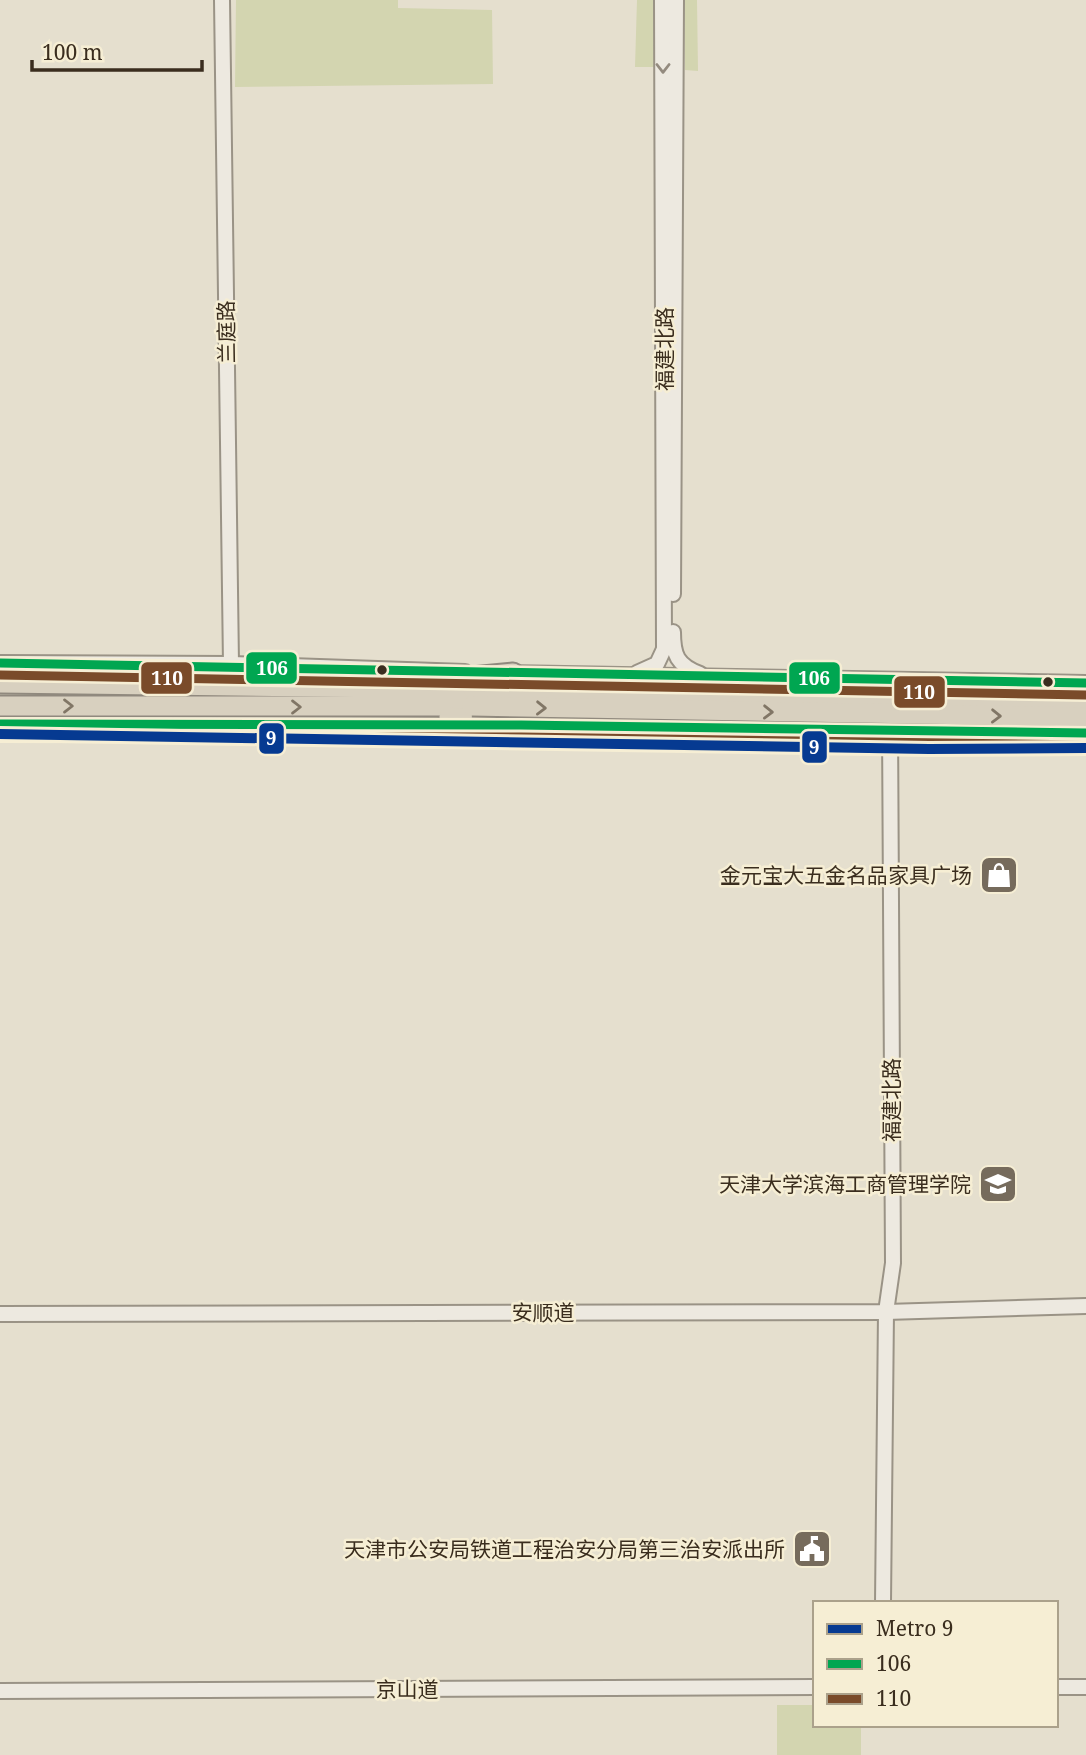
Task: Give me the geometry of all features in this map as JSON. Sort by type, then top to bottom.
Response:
[{"type":"highway","points":[[372,687],[513,673]]},
{"type":"highway","points":[[0,683],[372,687],[473,698],[1086,718]]},
{"type":"highway","points":[[0,706],[372,708],[473,698],[1086,701]]},
{"type":"highway","points":[[372,708],[521,725]]},
{"type":"street","name":"兰庭路","points":[[222,0],[231,664]]},
{"type":"street","name":"福建北路","points":[[628,675],[650,668],[662,657],[664,649],[662,0]]},
{"type":"street","name":"福建北路","points":[[676,0],[673,650],[682,667],[708,677]]},
{"type":"street","points":[[0,663],[231,664],[513,673],[1086,683]]},
{"type":"street","name":"福建北路","points":[[883,1601],[886,1312],[893,1263],[890,680]]},
{"type":"street","points":[[0,724],[521,725],[1086,733]]},
{"type":"street","name":"安顺道","points":[[0,1314],[886,1312],[1086,1306]]},
{"type":"street","name":"京山道","points":[[0,1691],[813,1687]]},
{"type":"street","points":[[1058,1687],[1086,1687]]},
{"type":"green space","points":[[236,0],[398,0],[398,8],[492,10],[493,84],[235,87]]},
{"type":"green space","points":[[637,0],[656,0],[656,67],[635,67]]},
{"type":"green space","points":[[684,0],[697,0],[698,71],[685,70]]},
{"type":"green space","points":[[777,1705],[813,1705],[813,1727],[861,1727],[861,1755],[777,1755]]},
{"type":"metro line","name":"9","points":[[0,734],[929,749],[1086,748]]},
{"type":"transit line","name":"106","points":[[0,663],[1086,683]]},
{"type":"transit line","name":"110","points":[[0,675],[1086,695]]},
{"type":"transit line","name":"106","points":[[0,724],[521,725],[1086,733]]},
{"type":"transit line","name":"110","points":[[0,736],[521,737],[1086,745]]},
{"type":"place","name":"金元宝大五金名品家具广场","points":[[999,875]]},
{"type":"place","name":"天津大学滨海工商管理学院","points":[[998,1184]]},
{"type":"place","name":"天津市公安局铁道工程治安分局第三治安派出所","points":[[812,1549]]}]
